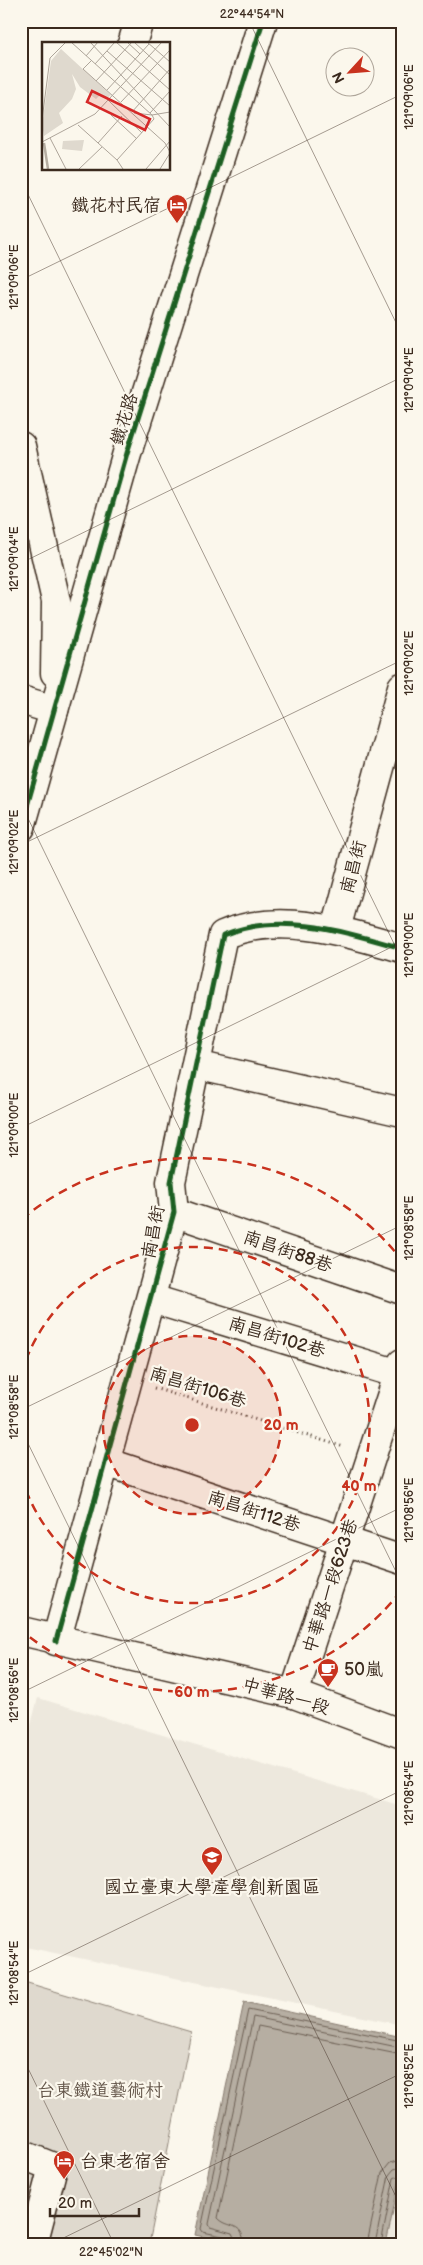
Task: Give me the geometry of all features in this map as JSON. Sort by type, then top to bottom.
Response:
[{"type":"street","points":[[133,42],[139,21]]},
{"type":"street","name":"鐵花路","points":[[21,828],[127,453],[263,21]]},
{"type":"street","points":[[21,446],[56,601],[54,710],[21,700]]},
{"type":"street","name":"南昌街","points":[[56,1641],[152,1299],[174,1212],[171,1182],[223,936],[241,928],[273,924],[336,930],[402,687]]},
{"type":"street","points":[[336,930],[402,948]]},
{"type":"street","points":[[196,1065],[402,1112]]},
{"type":"street","name":"南昌街88巷","points":[[174,1212],[402,1290]]},
{"type":"street","name":"南昌街102巷","points":[[152,1299],[401,1371]]},
{"type":"street","name":"中華路一段623巷","points":[[294,1694],[401,1371]]},
{"type":"street","name":"南昌街112巷","points":[[106,1462],[402,1560]]},
{"type":"street","name":"中華路一段","points":[[21,1631],[56,1641],[294,1694],[402,1734]]},
{"type":"street","points":[[21,2154],[53,2167],[33,2244]]},
{"type":"shaded area","name":"國立臺東大學產學創新園區","points":[[38,1698],[402,1806],[402,2025],[21,1946],[21,1763]]},
{"type":"shaded area","points":[[402,2171],[402,2244],[384,2244]]},
{"type":"green space","name":"台東鐵道藝術村","points":[[21,1981],[191,2032],[149,2244],[21,2244]]},
{"type":"water","points":[[244,2002],[402,2037],[402,2168],[386,2244],[236,2244],[195,2235]]},
{"type":"cycle path","points":[[21,827],[127,453],[263,21]]},
{"type":"cycle path","points":[[56,1641],[174,1212],[171,1182],[223,935],[245,928],[290,924],[312,926],[402,948]]},
{"type":"place","name":"鐵花村民宿","points":[[177,224]]},
{"type":"place","name":"50嵐","points":[[328,1688]]},
{"type":"place","name":"國立臺東大學產學創新園區","points":[[212,1876]]},
{"type":"place","name":"台東老宿舍","points":[[64,2180]]}]
